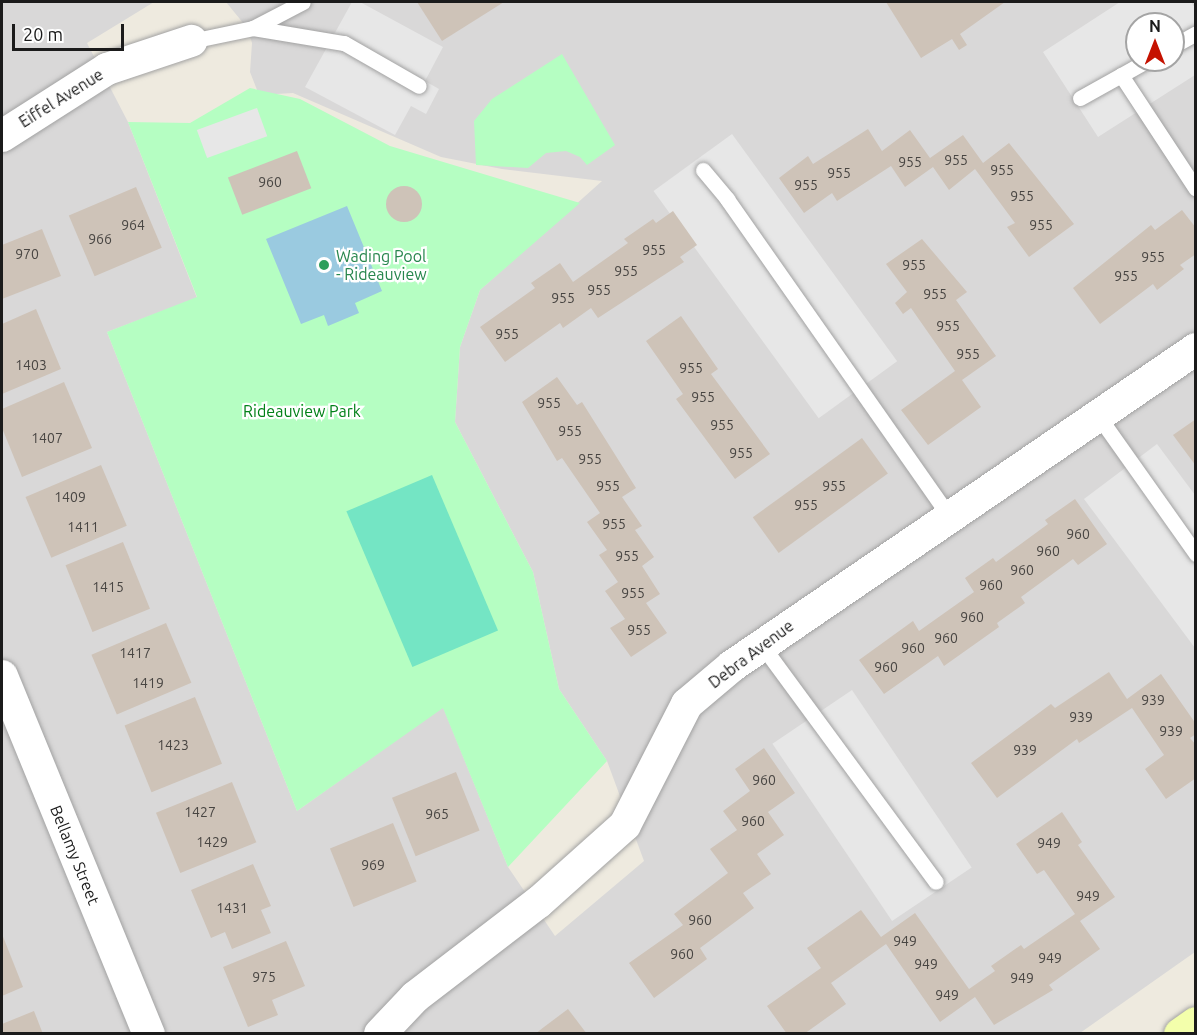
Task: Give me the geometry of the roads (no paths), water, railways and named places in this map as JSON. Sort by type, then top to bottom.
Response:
[{"type":"main road","points":[[1180,1034],[1196,1023]]},
{"type":"street","name":"Eiffel Avenue","points":[[2,136],[107,69],[191,40]]},
{"type":"street","name":"Debra Avenue","points":[[380,1034],[415,997],[539,902],[625,825],[687,704],[761,644],[1099,417],[1196,349]]},
{"type":"street","name":"Bellamy Street","points":[[2,676],[149,1034]]},
{"type":"lane","points":[[191,40],[253,28],[303,2]]},
{"type":"lane","points":[[253,28],[344,43],[419,86]]},
{"type":"lane","points":[[1080,98],[1126,72]]},
{"type":"lane","points":[[1121,75],[1196,189]]},
{"type":"lane","points":[[703,170],[727,199],[949,516]]},
{"type":"lane","points":[[1099,417],[1196,554]]},
{"type":"lane","points":[[761,644],[936,882]]},
{"type":"water","name":"Wading Pool - Rideauview","points":[[347,206],[382,291],[355,303],[359,313],[328,326],[324,315],[301,324],[266,239]]},
{"type":"place","name":"Wading Pool - Rideauview","points":[[324,265]]},
{"type":"park label","name":"Rideauview Park","points":[[302,411]]}]
